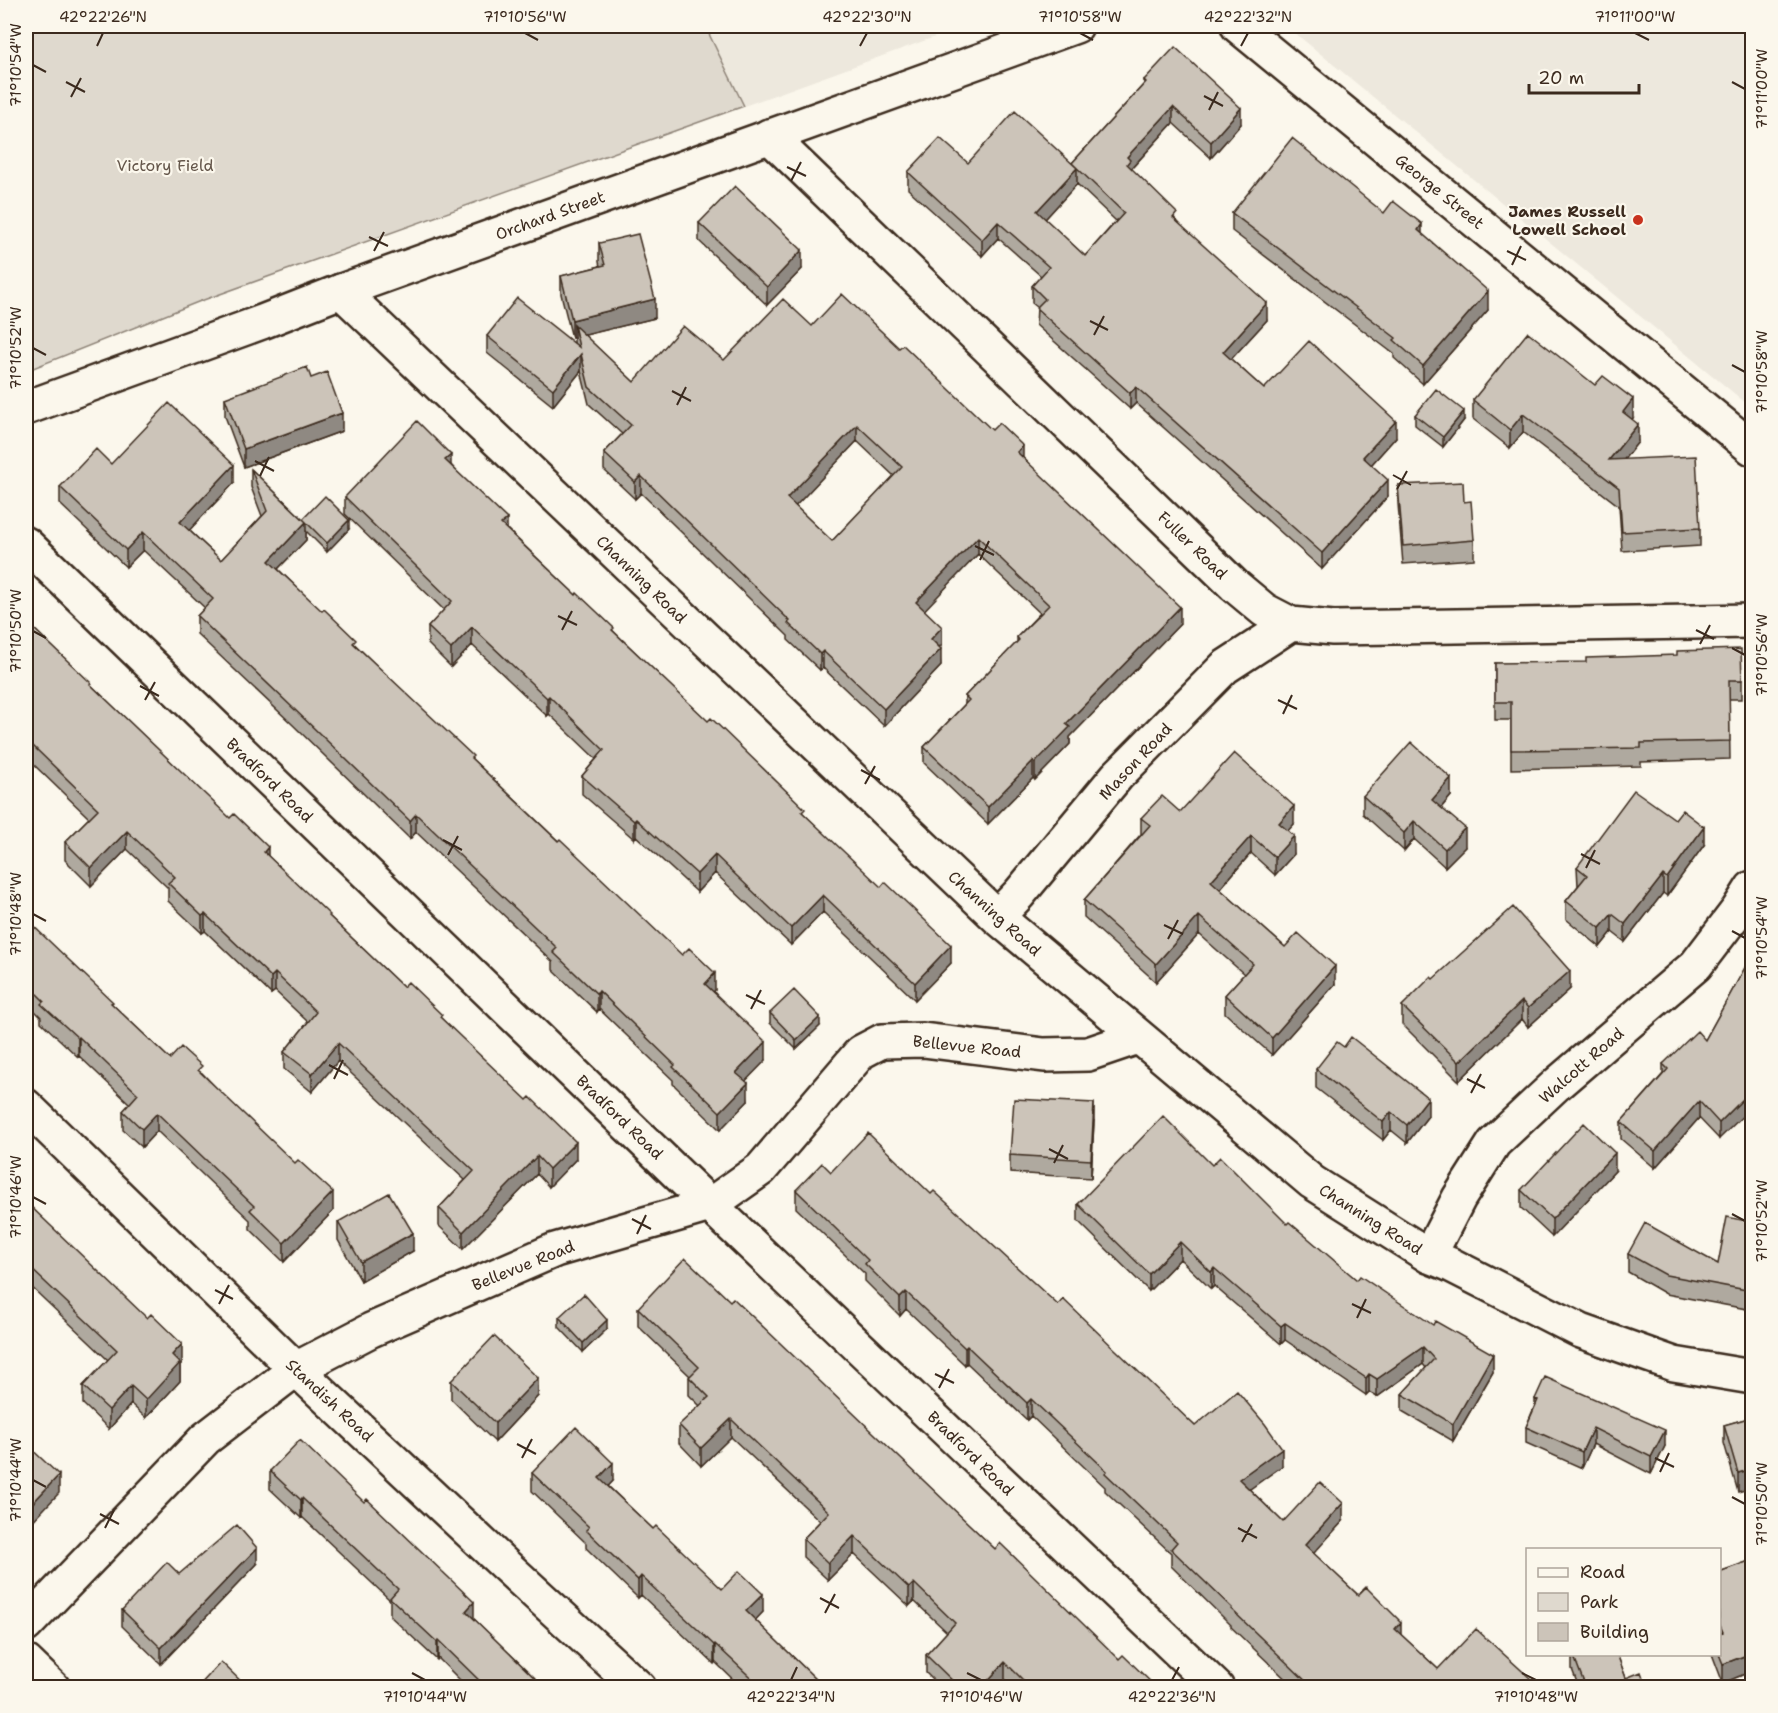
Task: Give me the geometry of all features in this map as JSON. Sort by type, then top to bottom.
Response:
[{"type":"street","name":"Orchard Street","points":[[26,408],[341,291],[1076,26]]},
{"type":"street","name":"George Street","points":[[1238,26],[1752,448]]},
{"type":"street","name":"Fuller Road","points":[[769,136],[1234,585],[1264,610],[1291,624],[1333,628],[1752,621]]},
{"type":"street","name":"Channing Road","points":[[341,291],[997,917],[1312,1182],[1429,1256],[1581,1331],[1674,1364],[1752,1377]]},
{"type":"street","name":"Bradford Road","points":[[26,544],[710,1205],[1217,1688]]},
{"type":"street","name":"Mason Road","points":[[997,917],[1117,777],[1225,667],[1291,624]]},
{"type":"street","name":"Walcott Road","points":[[1429,1256],[1459,1198],[1494,1143],[1557,1084],[1696,965],[1752,888]]},
{"type":"street","name":"Bellevue Road","points":[[26,1625],[205,1439],[296,1369],[370,1330],[555,1250],[710,1205],[761,1169],[861,1052],[882,1041],[923,1040],[1044,1054],[1088,1054],[1138,1036]]},
{"type":"street","name":"Standish Road","points":[[26,1106],[296,1369],[639,1688]]},
{"type":"street","points":[[26,1662],[53,1688]]},
{"type":"shaded area","points":[[705,26],[965,26],[744,106]]},
{"type":"shaded area","name":"James Russell Lowell School","points":[[1293,26],[1752,26],[1752,408],[1295,33]]},
{"type":"green space","name":"Victory Field","points":[[26,26],[705,26],[744,106],[198,302],[26,371]]},
{"type":"building","points":[[1175,47],[1241,108],[1211,142],[1173,107],[1127,157],[1130,160],[1127,164],[1177,213],[1173,218],[1267,303],[1223,352],[1264,389],[1309,341],[1396,421],[1363,457],[1388,480],[1322,553],[1136,387],[1130,393],[1036,308],[1045,299],[1032,286],[1049,267],[998,222],[982,240],[908,172],[940,138],[968,163],[1015,111],[1077,168],[1037,211],[1085,256],[1124,213],[1072,163]]},
{"type":"building","points":[[1292,138],[1384,213],[1393,201],[1422,224],[1418,230],[1488,291],[1423,366],[1394,340],[1396,338],[1232,213]]},
{"type":"building","points":[[735,186],[802,250],[767,287],[699,223]]},
{"type":"building","points":[[638,234],[655,299],[572,320],[561,276],[605,265],[599,243]]},
{"type":"building","points":[[842,294],[899,348],[903,345],[992,430],[999,423],[1023,446],[1017,452],[1180,607],[1066,724],[1070,727],[988,807],[924,747],[969,700],[965,696],[1019,640],[1017,637],[1049,605],[978,537],[916,602],[942,627],[931,639],[941,649],[884,709],[823,651],[820,654],[788,623],[790,621],[641,476],[635,482],[604,453],[631,425],[589,387],[581,354],[553,389],[487,336],[517,298],[579,347],[574,325],[634,382],[683,326],[724,360],[783,299],[812,326]],"holes":[[[857,425],[902,467],[832,541],[787,498]]]},
{"type":"building","points":[[1528,332],[1595,385],[1603,376],[1633,399],[1623,412],[1638,424],[1609,460],[1696,456],[1700,528],[1622,532],[1619,488],[1523,414],[1510,430],[1473,400]]},
{"type":"building","points":[[307,367],[311,378],[327,372],[342,413],[244,449],[225,398]]},
{"type":"building","points":[[1436,389],[1464,411],[1443,437],[1415,415]]},
{"type":"building","points":[[169,403],[234,465],[180,522],[221,560],[267,511],[251,469],[306,522],[269,561],[356,640],[353,643],[473,756],[471,758],[558,841],[560,839],[682,955],[689,948],[715,973],[705,984],[766,1042],[736,1073],[748,1083],[720,1112],[599,991],[597,994],[553,952],[557,948],[416,814],[410,821],[197,616],[213,599],[143,532],[126,550],[60,487],[96,449],[111,464]]},
{"type":"building","points":[[417,421],[451,455],[445,460],[507,519],[501,524],[614,628],[612,630],[708,721],[711,718],[805,809],[802,812],[881,887],[885,882],[951,945],[915,983],[823,895],[791,928],[715,855],[697,874],[636,819],[634,821],[582,776],[604,750],[549,696],[547,698],[472,627],[451,649],[428,627],[452,601],[345,497]]},
{"type":"building","points":[[1463,482],[1464,502],[1471,501],[1474,540],[1403,546],[1398,485]]},
{"type":"building","points":[[325,496],[349,520],[327,543],[303,519]]},
{"type":"building","points":[[26,618],[32,624],[31,626],[90,684],[230,818],[234,814],[268,847],[264,852],[403,987],[408,982],[442,1015],[440,1017],[527,1100],[530,1097],[576,1142],[549,1169],[537,1156],[463,1232],[439,1208],[474,1171],[338,1043],[312,1074],[284,1052],[316,1012],[275,973],[271,977],[205,914],[202,916],[168,883],[175,877],[127,831],[91,868],[65,842],[98,809],[32,745],[27,750],[26,748]]},
{"type":"building","points":[[1741,649],[1742,680],[1729,680],[1730,741],[1641,743],[1641,748],[1511,750],[1511,702],[1495,702],[1495,663],[1586,662],[1586,658],[1677,655],[1677,651]]},
{"type":"building","points":[[1411,742],[1451,778],[1432,800],[1465,828],[1445,849],[1414,821],[1404,833],[1363,796]]},
{"type":"building","points":[[1234,753],[1294,806],[1279,823],[1294,836],[1275,857],[1251,836],[1211,881],[1285,947],[1298,933],[1335,966],[1272,1038],[1225,995],[1253,964],[1199,916],[1156,964],[1084,900],[1150,825],[1141,818],[1162,796],[1180,812]]},
{"type":"building","points":[[1634,790],[1675,819],[1682,810],[1704,827],[1667,878],[1663,875],[1625,924],[1612,914],[1600,928],[1566,901],[1587,875],[1577,867]]},
{"type":"building","points":[[1513,907],[1570,971],[1528,1008],[1522,1001],[1459,1062],[1402,1006],[1431,977],[1433,979]]},
{"type":"building","points":[[26,919],[170,1059],[181,1047],[202,1066],[198,1070],[295,1163],[298,1160],[333,1192],[284,1243],[250,1210],[254,1206],[157,1113],[142,1129],[123,1111],[138,1094],[41,1004],[44,1001],[26,983]]},
{"type":"building","points":[[1752,955],[1752,1090],[1719,1123],[1699,1101],[1655,1151],[1621,1122],[1668,1069],[1663,1064],[1697,1031],[1705,1040]]},
{"type":"building","points":[[794,990],[820,1017],[796,1040],[770,1013]]},
{"type":"building","points":[[1351,1037],[1428,1098],[1407,1125],[1391,1112],[1383,1122],[1316,1069],[1337,1042],[1344,1047]]},
{"type":"building","points":[[1014,1099],[1094,1103],[1091,1160],[1010,1155]]},
{"type":"building","points":[[1163,1116],[1212,1165],[1220,1157],[1287,1224],[1289,1222],[1357,1280],[1360,1276],[1433,1325],[1435,1321],[1493,1354],[1453,1424],[1402,1394],[1434,1359],[1423,1347],[1377,1379],[1369,1374],[1366,1378],[1285,1323],[1281,1326],[1214,1268],[1211,1272],[1180,1242],[1149,1274],[1078,1204]]},
{"type":"building","points":[[1584,1123],[1615,1153],[1552,1219],[1521,1190]]},
{"type":"building","points":[[868,1133],[931,1194],[934,1191],[1058,1305],[1063,1299],[1195,1426],[1237,1391],[1282,1448],[1239,1479],[1283,1522],[1320,1482],[1343,1503],[1305,1545],[1358,1595],[1366,1587],[1401,1622],[1395,1629],[1438,1669],[1476,1629],[1541,1688],[1313,1688],[1171,1549],[1177,1542],[1105,1473],[1107,1471],[1031,1399],[1027,1403],[906,1292],[900,1298],[865,1264],[868,1260],[796,1190],[822,1163],[831,1172]]},
{"type":"building","points":[[389,1193],[413,1233],[361,1262],[338,1222]]},
{"type":"building","points":[[26,1202],[147,1318],[151,1314],[182,1344],[172,1355],[180,1363],[146,1400],[131,1386],[109,1410],[83,1386],[117,1350],[26,1264]]},
{"type":"building","points":[[1727,1217],[1752,1222],[1752,1291],[1666,1275],[1628,1254],[1645,1223],[1718,1264]]},
{"type":"building","points":[[685,1258],[730,1301],[733,1298],[995,1549],[1000,1543],[1119,1659],[1123,1655],[1157,1688],[1031,1688],[1005,1662],[981,1688],[960,1688],[926,1655],[955,1623],[914,1583],[909,1588],[854,1536],[828,1563],[803,1539],[829,1512],[731,1419],[701,1448],[679,1425],[709,1397],[689,1377],[699,1367],[638,1308]]},
{"type":"building","points":[[584,1294],[607,1320],[583,1343],[559,1317]]},
{"type":"building","points":[[494,1336],[538,1378],[495,1423],[451,1381]]},
{"type":"building","points":[[1545,1377],[1665,1430],[1651,1457],[1593,1428],[1582,1452],[1526,1427]]},
{"type":"building","points":[[1752,1417],[1752,1469],[1738,1473],[1724,1425]]},
{"type":"building","points":[[576,1427],[613,1463],[599,1478],[653,1529],[656,1526],[722,1589],[739,1571],[763,1594],[746,1611],[825,1688],[762,1688],[641,1576],[638,1580],[586,1530],[589,1527],[532,1473]]},
{"type":"building","points":[[300,1440],[364,1502],[367,1499],[474,1602],[466,1611],[545,1688],[487,1688],[438,1640],[437,1642],[390,1598],[398,1589],[302,1498],[301,1500],[270,1471]]},
{"type":"building","points":[[26,1444],[59,1475],[26,1510]]},
{"type":"building","points":[[237,1525],[257,1548],[161,1648],[122,1610],[167,1562],[179,1574]]},
{"type":"building","points":[[1752,1560],[1752,1653],[1723,1664],[1720,1656],[1721,1632],[1723,1632],[1721,1628],[1721,1571]]},
{"type":"building","points":[[1574,1656],[1618,1656],[1626,1678],[1641,1672],[1647,1688],[1586,1688]]},
{"type":"building","points":[[221,1662],[248,1688],[197,1688]]},
{"type":"place","name":"James Russell Lowell School","points":[[1638,220]]}]
